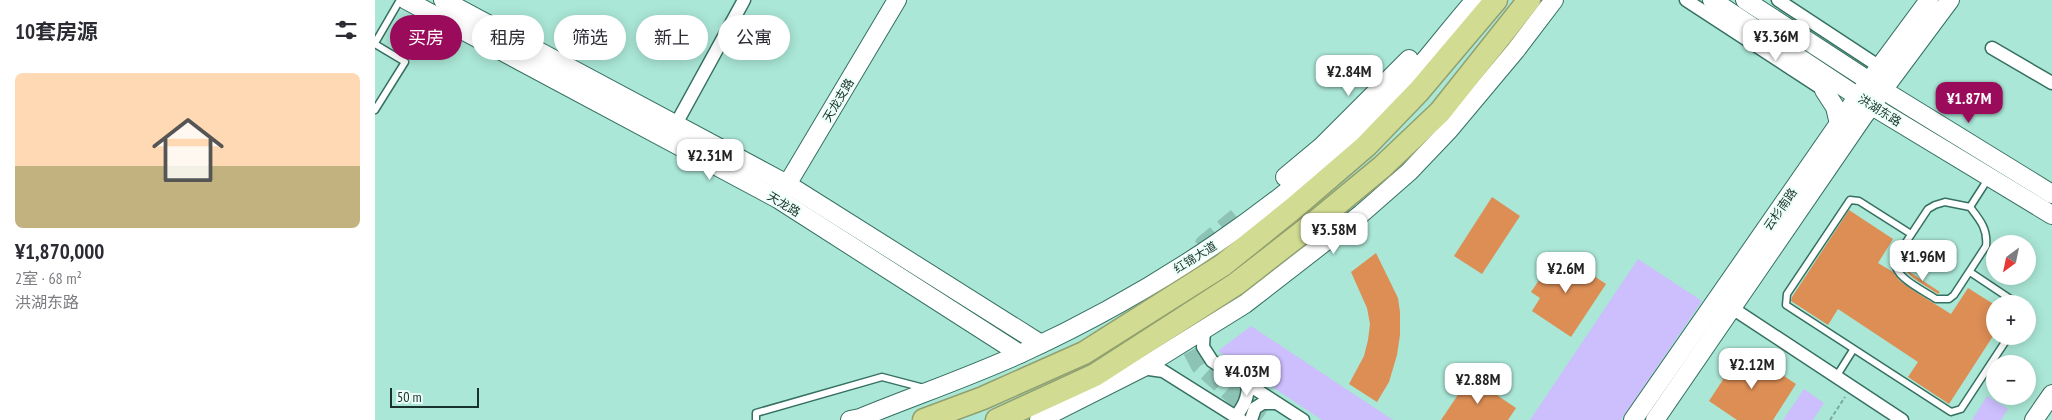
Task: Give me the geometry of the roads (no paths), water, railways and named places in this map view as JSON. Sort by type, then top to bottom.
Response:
[{"type":"highway","name":"红锦大道","points":[[924,420],[983,398],[1084,353],[1223,265],[1295,208],[1366,146],[1419,91],[1496,0]]},
{"type":"highway","points":[[997,420],[1095,375],[1236,284],[1313,224],[1382,167],[1439,112],[1529,0]]},
{"type":"main road","name":"天龙路","points":[[406,0],[778,200],[1020,354]]},
{"type":"main road","name":"天龙路","points":[[443,0],[787,184],[1041,344]]},
{"type":"main road","name":"天龙支路","points":[[778,200],[897,0]]},
{"type":"main road","points":[[1239,215],[1321,147],[1385,86],[1445,21],[1475,0]]},
{"type":"main road","name":"红锦大道","points":[[850,420],[931,390],[1041,344],[1120,302],[1211,248],[1320,164],[1389,100],[1475,0]]},
{"type":"main road","points":[[1039,420],[1142,368],[1245,304],[1361,214],[1409,172],[1449,130],[1516,50],[1554,0]]},
{"type":"main road","name":"洪湖东路","points":[[1712,0],[1861,107],[2052,215]]},
{"type":"main road","name":"洪湖东路","points":[[1745,0],[1876,86],[2052,194]]},
{"type":"main road","name":"云杉南路","points":[[1655,420],[1732,308],[1861,107],[1887,71],[1929,0]]},
{"type":"main road","name":"云杉南路","points":[[1887,71],[1951,0]]},
{"type":"main road","points":[[1824,90],[1835,107],[1839,124]]},
{"type":"main road","name":"云杉南路","points":[[1633,420],[1839,124],[1861,107]]},
{"type":"main road","points":[[2035,420],[2052,394]]},
{"type":"street","points":[[676,124],[744,0]]},
{"type":"street","name":"洪湖东路","points":[[1686,0],[1824,90],[1861,107]]},
{"type":"street","points":[[1778,0],[1887,71]]},
{"type":"street","points":[[1992,48],[2052,83]]},
{"type":"street","points":[[1732,308],[1902,420]]},
{"type":"street","points":[[1204,329],[1203,347],[1213,361],[1303,420]]},
{"type":"street","points":[[1142,368],[1163,371],[1238,418],[1248,395],[1248,384]]},
{"type":"street","points":[[1251,420],[1255,408],[1263,403],[1276,403]]},
{"type":"lane","points":[[375,110],[405,62],[375,43],[400,0]]},
{"type":"lane","points":[[1969,207],[1989,178]]},
{"type":"lane","points":[[1911,234],[1859,201],[1850,200],[1787,294],[1786,305],[1947,411],[1957,412],[1961,409],[2003,345]]},
{"type":"lane","points":[[1945,202],[1969,207],[1980,220],[1987,238],[1986,246],[1954,295],[1949,299],[1936,299],[1898,274],[1895,270],[1895,259],[1928,209],[1945,202]]},
{"type":"lane","points":[[1970,272],[2004,295]]},
{"type":"lane","points":[[1836,377],[1853,350]]},
{"type":"lane","points":[[756,420],[756,413],[882,377],[931,390]]},
{"type":"tunnel","points":[[1182,295],[1182,285],[1204,244],[1239,215]]},
{"type":"tunnel","points":[[1182,326],[1181,330],[1200,366],[1235,397],[1270,420]]}]
